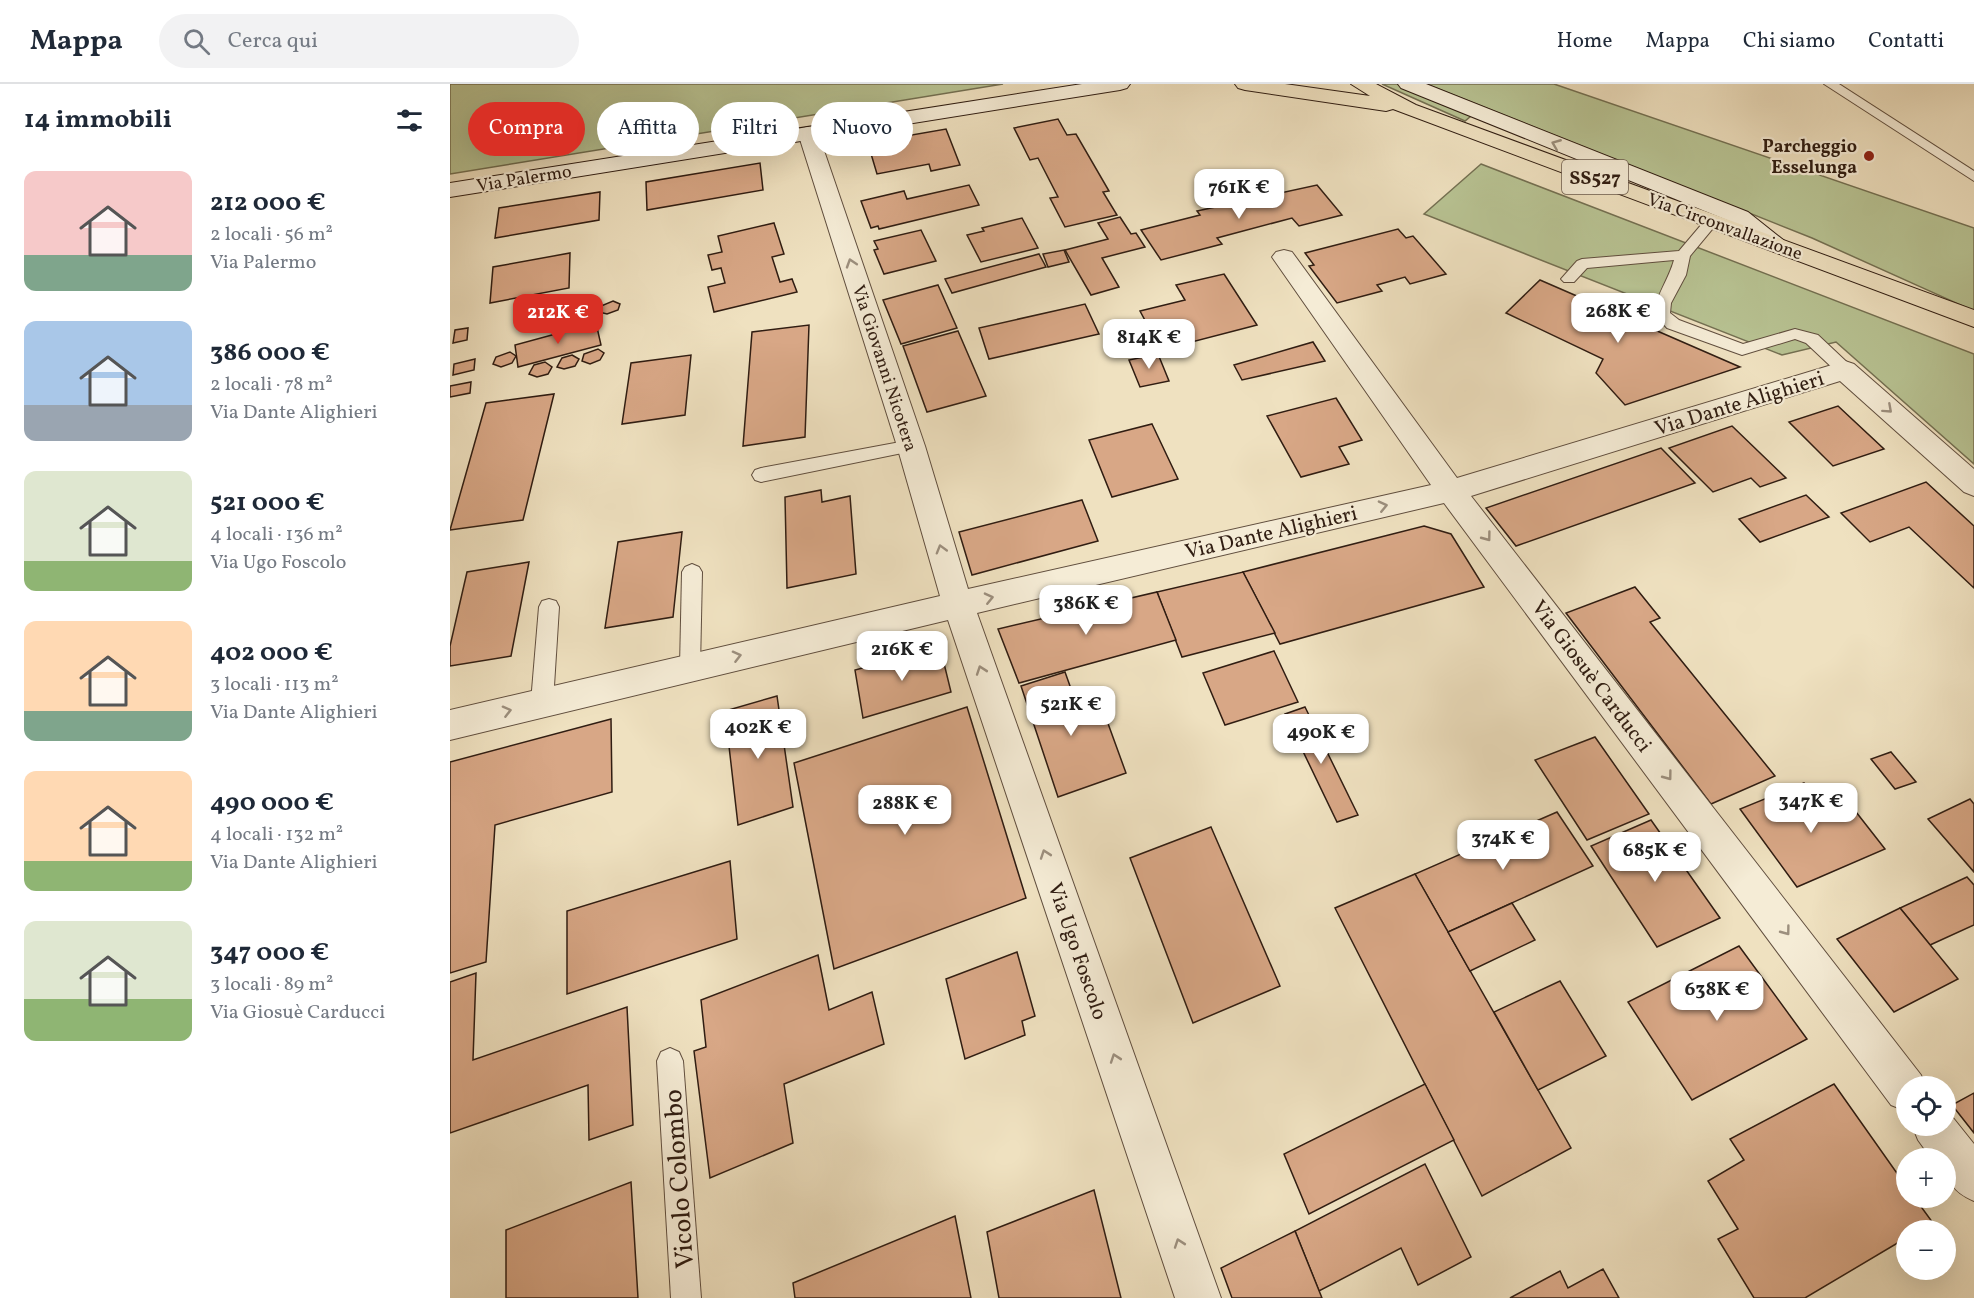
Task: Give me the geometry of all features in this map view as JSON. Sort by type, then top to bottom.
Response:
[{"type":"main road","name":"Via Circonvallazione","points":[[1245,84],[1311,92],[1409,109]]},
{"type":"main road","name":"Via Circonvallazione","points":[[1361,84],[1409,109],[1974,319]]},
{"type":"street","name":"Via Palermo","points":[[989,103],[1055,84]]},
{"type":"street","name":"Via Palermo","points":[[450,190],[1120,84]]},
{"type":"street","points":[[1408,84],[1740,217],[1780,247]]},
{"type":"street","name":"Via Giovanni Nicotera","points":[[808,133],[911,446],[959,605]]},
{"type":"street","name":"Via Giosuè Carducci","points":[[1284,257],[1451,491],[1896,1077]]},
{"type":"street","points":[[1845,370],[1974,485]]},
{"type":"street","name":"Via Dante Alighieri","points":[[450,725],[690,667],[1451,491],[1845,370]]},
{"type":"street","name":"Via Ugo Foscolo","points":[[959,605],[1198,1298]]},
{"type":"street","points":[[1941,1136],[1974,1179]]},
{"type":"lane","points":[[1830,84],[1974,177]]},
{"type":"lane","points":[[1713,221],[1683,255],[1678,275],[1663,303],[1662,314],[1673,324],[1742,350],[1795,334],[1812,339],[1845,370]]},
{"type":"lane","name":"Via Circonvallazione","points":[[1569,279],[1582,264],[1683,255]]},
{"type":"lane","points":[[761,475],[911,446]]},
{"type":"lane","points":[[690,667],[692,572]]},
{"type":"lane","points":[[542,702],[549,607]]},
{"type":"lane","name":"Vicolo Colombo","points":[[670,1061],[686,1298]]},
{"type":"green space","points":[[450,84],[1003,84],[892,102],[811,102],[811,115],[799,117],[799,102],[711,102],[711,132],[699,133],[699,102],[597,102],[597,150],[585,152],[585,102],[468,102],[468,156],[561,156],[450,174]]},
{"type":"green space","points":[[1382,84],[1397,84],[1471,116],[1465,121]]},
{"type":"green space","points":[[1426,84],[1554,84],[1974,228],[1974,311],[1812,238]]},
{"type":"green space","points":[[1481,164],[1974,354],[1974,464],[1836,342],[1782,355],[1424,214]]},
{"type":"building","points":[[1058,119],[1067,135],[1076,134],[1109,191],[1103,192],[1117,215],[1065,227],[1050,198],[1058,197],[1038,158],[1030,160],[1014,128]]},
{"type":"building","points":[[946,129],[960,165],[931,171],[929,164],[877,174],[872,156],[913,156],[913,135]]},
{"type":"building","points":[[760,163],[763,190],[647,210],[646,182]]},
{"type":"building","points":[[969,185],[979,205],[879,229],[878,226],[871,228],[861,201],[904,191],[907,199]]},
{"type":"building","points":[[1317,185],[1342,215],[1299,226],[1292,218],[1217,238],[1222,244],[1161,260],[1141,230],[1200,215],[1197,211]]},
{"type":"building","points":[[600,192],[599,220],[495,238],[499,208]]},
{"type":"building","points":[[1120,217],[1131,234],[1136,233],[1145,247],[1102,258],[1119,287],[1091,295],[1065,250],[1108,239],[1098,223]]},
{"type":"building","points":[[1022,218],[1038,248],[981,262],[967,235],[984,231],[982,228]]},
{"type":"building","points":[[774,223],[784,254],[772,257],[780,282],[792,279],[797,292],[714,312],[708,287],[725,283],[721,268],[712,270],[708,255],[722,252],[718,236]]},
{"type":"building","points":[[1398,229],[1406,238],[1413,236],[1446,274],[1410,284],[1405,277],[1377,285],[1382,291],[1337,303],[1309,266],[1314,265],[1305,253]]},
{"type":"building","points":[[921,230],[936,261],[884,274],[874,250],[878,249],[874,241]]},
{"type":"building","points":[[1064,250],[1069,262],[1048,267],[1043,254]]},
{"type":"building","points":[[570,253],[569,288],[490,303],[493,267]]},
{"type":"building","points":[[1039,254],[1046,267],[952,293],[945,279]]},
{"type":"building","points":[[1224,274],[1257,325],[1161,350],[1140,311],[1185,300],[1176,285]]},
{"type":"building","points":[[1540,280],[1740,367],[1625,405],[1596,373],[1603,359],[1506,313]]},
{"type":"building","points":[[938,285],[957,328],[901,344],[883,300]]},
{"type":"building","points":[[613,301],[620,304],[618,310],[607,314],[599,312],[601,306]]},
{"type":"building","points":[[1085,304],[1099,334],[989,359],[979,328]]},
{"type":"building","points":[[586,307],[595,309],[594,315],[581,320],[574,317],[577,310]]},
{"type":"building","points":[[596,323],[601,345],[518,367],[515,345]]},
{"type":"building","points":[[809,325],[805,437],[743,446],[752,332]]},
{"type":"building","points":[[468,328],[467,340],[453,343],[455,330]]},
{"type":"building","points":[[958,331],[986,396],[927,412],[903,346]]},
{"type":"building","points":[[1313,342],[1325,361],[1242,380],[1234,365]]},
{"type":"building","points":[[598,349],[604,353],[600,360],[590,364],[582,361],[584,354]]},
{"type":"building","points":[[510,352],[516,356],[512,363],[501,367],[493,364],[496,357]]},
{"type":"building","points":[[1158,354],[1169,381],[1140,387],[1129,360]]},
{"type":"building","points":[[572,355],[579,359],[575,366],[564,369],[557,367],[562,358]]},
{"type":"building","points":[[691,355],[685,415],[622,424],[631,363]]},
{"type":"building","points":[[475,359],[474,370],[453,375],[454,364]]},
{"type":"building","points":[[545,362],[552,367],[548,374],[537,377],[529,374],[534,365]]},
{"type":"building","points":[[471,382],[470,393],[450,397],[450,386]]},
{"type":"building","points":[[554,394],[523,520],[450,530],[486,403]]},
{"type":"building","points":[[1336,398],[1362,440],[1339,447],[1349,464],[1301,477],[1267,416]]},
{"type":"building","points":[[1838,406],[1884,449],[1833,466],[1789,422]]},
{"type":"building","points":[[1152,424],[1178,479],[1112,497],[1089,440]]},
{"type":"building","points":[[1732,426],[1786,478],[1760,487],[1751,478],[1713,492],[1669,448]]},
{"type":"building","points":[[1661,448],[1695,483],[1516,546],[1486,508]]},
{"type":"building","points":[[1926,482],[1974,526],[1974,588],[1909,527],[1870,542],[1841,513]]},
{"type":"building","points":[[821,490],[822,502],[850,496],[856,574],[787,588],[785,497]]},
{"type":"building","points":[[1806,495],[1829,517],[1760,542],[1739,519]]},
{"type":"building","points":[[1082,500],[1098,541],[972,575],[959,532]]},
{"type":"building","points":[[1424,526],[1451,534],[1484,587],[1280,644],[1243,572]]},
{"type":"building","points":[[682,532],[673,617],[605,628],[618,542]]},
{"type":"building","points":[[529,562],[511,656],[450,666],[450,646],[467,572]]},
{"type":"building","points":[[1243,572],[1275,633],[1182,657],[1157,592]]},
{"type":"building","points":[[1635,587],[1660,618],[1650,622],[1775,776],[1711,804],[1566,613]]},
{"type":"building","points":[[1157,592],[1176,640],[1019,683],[998,629]]},
{"type":"building","points":[[940,647],[951,692],[863,718],[855,670]]},
{"type":"building","points":[[1274,651],[1298,702],[1225,725],[1203,673]]},
{"type":"building","points":[[1065,672],[1080,714],[1102,707],[1126,773],[1058,797],[1021,686]]},
{"type":"building","points":[[777,696],[793,807],[738,825],[725,711]]},
{"type":"building","points":[[967,707],[1026,898],[834,969],[794,763]]},
{"type":"building","points":[[1305,707],[1358,815],[1337,822],[1285,714]]},
{"type":"building","points":[[611,719],[612,792],[495,825],[486,962],[450,973],[450,762]]},
{"type":"building","points":[[1595,737],[1649,814],[1587,840],[1535,760]]},
{"type":"building","points":[[1891,752],[1916,782],[1895,789],[1871,759]]},
{"type":"building","points":[[1804,783],[1827,812],[1849,803],[1885,849],[1797,887],[1740,809]]},
{"type":"building","points":[[1970,799],[1974,804],[1974,872],[1928,819]]},
{"type":"building","points":[[1557,812],[1593,866],[1448,932],[1415,874]]},
{"type":"building","points":[[1651,820],[1720,918],[1657,947],[1591,846]]},
{"type":"building","points":[[1211,827],[1280,986],[1193,1023],[1130,858]]},
{"type":"building","points":[[730,861],[737,939],[567,994],[567,911]]},
{"type":"building","points":[[1415,874],[1571,1148],[1482,1196],[1335,908]]},
{"type":"building","points":[[1967,877],[1974,885],[1974,925],[1930,945],[1900,908]]},
{"type":"building","points":[[1512,903],[1535,940],[1470,971],[1448,932]]},
{"type":"building","points":[[1900,908],[1958,979],[1894,1012],[1837,939]]},
{"type":"building","points":[[1739,946],[1807,1039],[1692,1100],[1628,1002]]},
{"type":"building","points":[[1017,952],[1035,1016],[1022,1021],[1025,1035],[965,1059],[946,979]]},
{"type":"building","points":[[818,955],[829,1010],[872,992],[884,1044],[784,1084],[793,1143],[710,1178],[694,1051],[706,1047],[701,1000]]},
{"type":"building","points":[[476,973],[473,1060],[627,1007],[633,1125],[589,1140],[588,1085],[450,1133],[450,982]]},
{"type":"building","points":[[1560,981],[1606,1056],[1538,1090],[1494,1012]]},
{"type":"building","points":[[1425,1084],[1454,1140],[1309,1214],[1284,1154]]},
{"type":"building","points":[[1834,1084],[1896,1172],[1896,1208],[1922,1208],[1931,1220],[1896,1220],[1896,1244],[1805,1298],[1754,1298],[1718,1239],[1738,1229],[1708,1181],[1744,1160],[1730,1139]]},
{"type":"building","points":[[1974,1093],[1974,1133],[1956,1110],[1956,1103]]},
{"type":"building","points":[[1425,1164],[1471,1257],[1418,1285],[1401,1248],[1319,1291],[1295,1231]]},
{"type":"building","points":[[631,1182],[638,1298],[506,1298],[506,1230]]},
{"type":"building","points":[[1094,1190],[1121,1298],[999,1298],[987,1232]]},
{"type":"building","points":[[955,1216],[971,1298],[795,1298],[793,1283]]},
{"type":"building","points":[[1295,1231],[1322,1298],[1232,1298],[1221,1268]]},
{"type":"building","points":[[1603,1269],[1619,1298],[1510,1298],[1560,1271],[1568,1288]]},
{"type":"place","name":"Parcheggio Esselunga","points":[[1869,156]]}]
